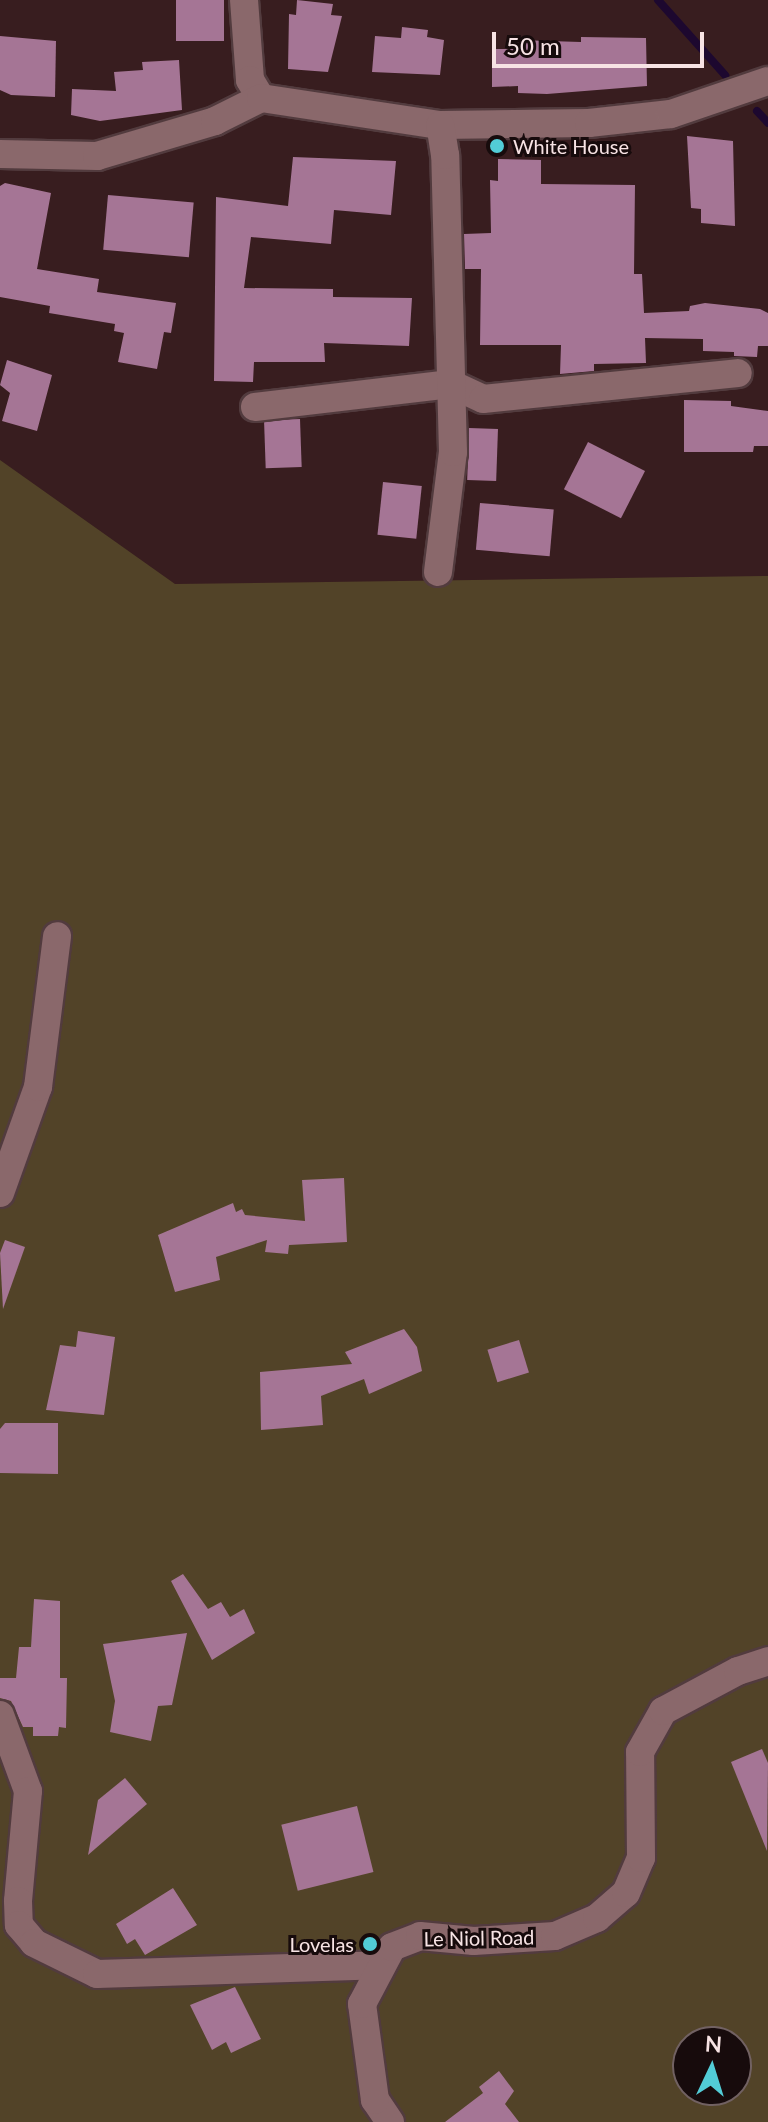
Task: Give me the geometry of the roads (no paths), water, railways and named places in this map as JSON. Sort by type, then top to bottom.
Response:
[{"type":"street","points":[[244,0],[250,80],[261,98]]},
{"type":"street","points":[[0,154],[97,156],[215,121],[261,98],[440,125],[589,123],[671,114],[768,81]]},
{"type":"street","points":[[438,572],[453,452],[445,155],[440,125]]},
{"type":"street","points":[[255,407],[451,384],[483,399],[738,373]]},
{"type":"street","points":[[0,1193],[38,1087],[57,936]]},
{"type":"street","name":"Le Niol Road","points":[[390,2122],[375,2100],[362,2004],[379,1965],[392,1947],[420,1936],[474,1941],[555,1936],[597,1918],[626,1893],[641,1858],[640,1752],[663,1711],[738,1671],[768,1661]]},
{"type":"street","points":[[0,1715],[28,1791],[19,1925],[34,1943],[97,1974],[379,1965]]},
{"type":"waterway","points":[[658,0],[725,75]]},
{"type":"waterway","points":[[757,111],[768,123]]},
{"type":"place","name":"White House","points":[[497,146]]},
{"type":"place","name":"Lovelas","points":[[370,1944]]}]
